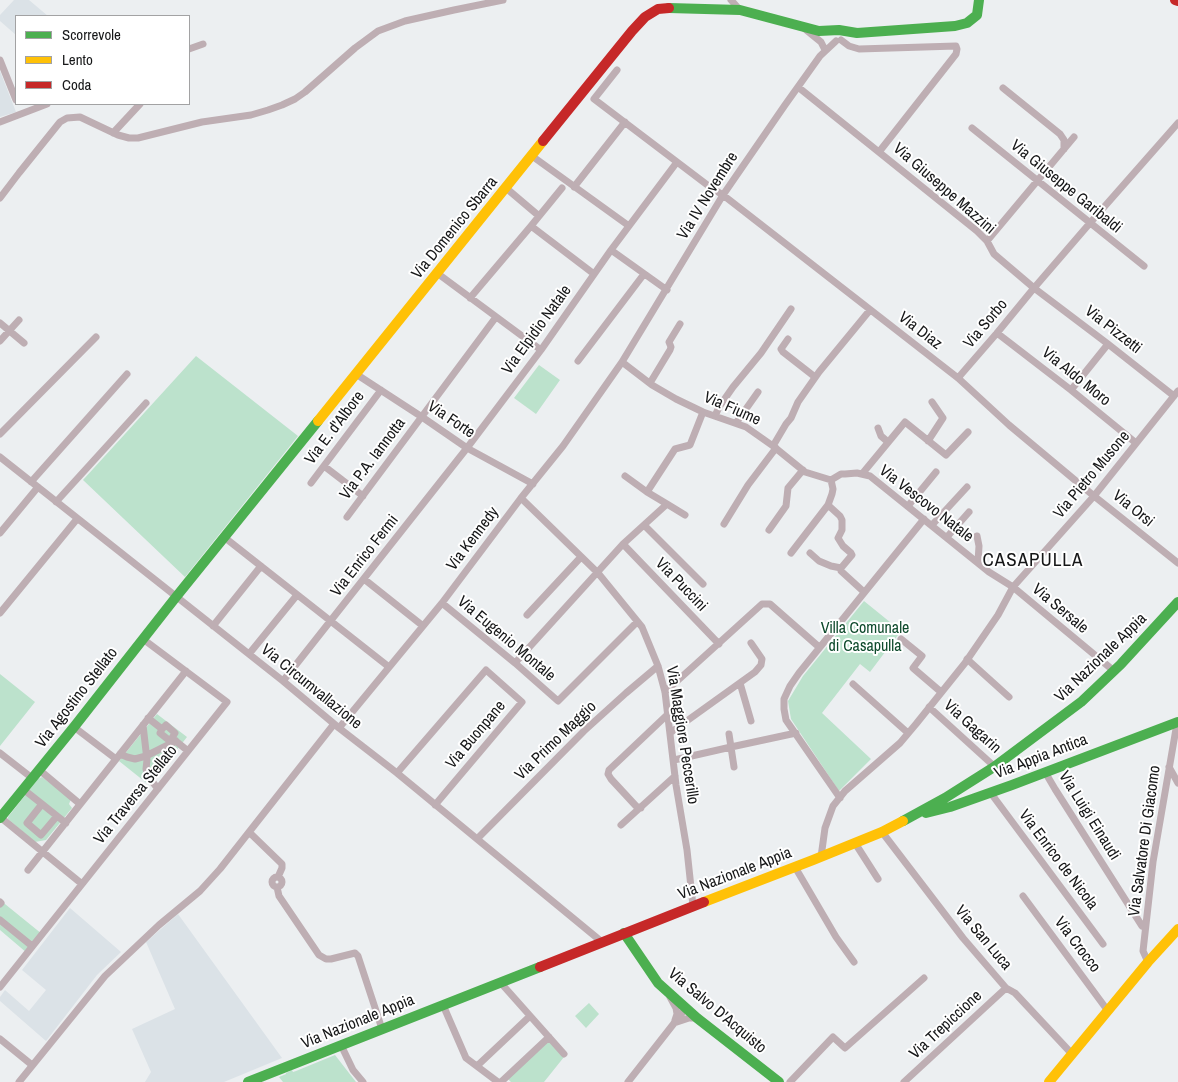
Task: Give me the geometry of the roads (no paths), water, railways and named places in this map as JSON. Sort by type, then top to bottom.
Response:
[{"type":"street","points":[[0,198],[60,122],[67,118],[80,117],[123,137],[138,138],[182,127],[259,112],[295,99],[378,31],[405,21],[503,0]]},
{"type":"street","points":[[731,0],[740,10]]},
{"type":"street","name":"Via Domenico Sbarra","points":[[176,597],[645,17],[658,9],[673,7],[740,10],[819,30],[838,37],[857,33],[955,26],[973,20],[977,14],[979,2]]},
{"type":"street","points":[[799,25],[816,37],[825,50]]},
{"type":"street","name":"Via IV Novembre","points":[[622,362],[723,196],[798,86],[825,50],[838,37]]},
{"type":"street","name":"Via Giuseppe Mazzini","points":[[838,37],[849,46],[858,49],[956,46],[958,49],[880,152]]},
{"type":"street","points":[[190,49],[203,44]]},
{"type":"street","points":[[0,60],[15,98]]},
{"type":"street","name":"Via Diaz","points":[[617,70],[594,99],[958,378],[1009,426],[1094,496]]},
{"type":"street","name":"Via Giuseppe Mazzini","points":[[798,86],[987,241],[994,254],[1034,288]]},
{"type":"street","points":[[1003,88],[1060,134],[1064,140],[1064,149]]},
{"type":"street","points":[[18,105],[22,114]]},
{"type":"street","points":[[0,122],[44,105]]},
{"type":"street","points":[[113,133],[139,105]]},
{"type":"street","points":[[574,187],[625,122]]},
{"type":"street","name":"Via Sorbo","points":[[958,378],[1178,123]]},
{"type":"street","name":"Via Giuseppe Garibaldi","points":[[972,128],[1144,266]]},
{"type":"street","points":[[987,241],[1074,137]]},
{"type":"street","points":[[532,156],[629,226]]},
{"type":"street","name":"Via Elpidio Natale","points":[[467,448],[541,350],[611,250],[677,162]]},
{"type":"street","points":[[506,188],[539,216]]},
{"type":"street","points":[[470,298],[562,188]]},
{"type":"street","points":[[531,226],[594,274]]},
{"type":"street","points":[[611,250],[667,290]]},
{"type":"street","points":[[437,273],[541,350]]},
{"type":"street","points":[[578,361],[644,274]]},
{"type":"street","name":"Via Pizzetti","points":[[1034,288],[1176,393]]},
{"type":"street","points":[[715,416],[733,387],[761,353],[791,309]]},
{"type":"street","points":[[724,524],[774,447],[798,402],[815,377],[870,310]]},
{"type":"street","name":"Via P.A. Iannotta","points":[[347,517],[496,317]]},
{"type":"street","points":[[0,342],[19,320]]},
{"type":"street","points":[[0,323],[24,343]]},
{"type":"street","points":[[650,383],[670,350],[669,342],[680,324]]},
{"type":"street","name":"Via Aldo Moro","points":[[998,333],[1136,443]]},
{"type":"street","points":[[0,434],[96,337]]},
{"type":"street","points":[[788,339],[782,349],[783,352],[815,377]]},
{"type":"street","points":[[1071,390],[1108,344]]},
{"type":"street","name":"Via Fiume","points":[[622,362],[676,399],[703,412],[746,427],[805,472],[831,480]]},
{"type":"street","name":"Via Kennedy","points":[[18,1082],[105,976],[159,925],[200,892],[220,869],[336,726],[389,667],[442,603],[521,498],[563,446],[622,362]]},
{"type":"street","points":[[31,482],[127,374]]},
{"type":"street","name":"Via Forte","points":[[356,374],[467,448],[533,484]]},
{"type":"street","name":"Via E. d'Albore","points":[[311,483],[381,390]]},
{"type":"street","points":[[736,423],[758,392]]},
{"type":"street","name":"Via Pietro Musone","points":[[821,857],[825,828],[833,806],[845,791],[908,733],[967,659],[998,615],[1013,588],[1094,496],[1176,393]]},
{"type":"street","points":[[928,441],[943,418],[932,402]]},
{"type":"street","points":[[56,502],[146,403]]},
{"type":"street","points":[[646,492],[675,449],[690,445],[703,412]]},
{"type":"street","points":[[862,474],[905,422],[946,455],[968,432]]},
{"type":"street","points":[[878,428],[881,436],[888,442]]},
{"type":"street","name":"Via Enrico Fermi","points":[[283,681],[467,448]]},
{"type":"street","name":"Via Circumvallazione","points":[[2,461],[38,487],[283,681],[602,942]]},
{"type":"street","points":[[324,466],[363,496]]},
{"type":"street","points":[[769,530],[786,506],[788,488],[803,470]]},
{"type":"street","points":[[908,506],[936,472]]},
{"type":"street","name":"Via Vescovo Natale","points":[[831,480],[841,474],[857,473],[870,476],[1013,588]]},
{"type":"street","points":[[625,476],[646,492],[685,515]]},
{"type":"street","points":[[791,553],[828,505],[833,489],[831,480]]},
{"type":"street","points":[[0,533],[38,487]]},
{"type":"street","points":[[932,526],[967,487]]},
{"type":"street","name":"Via Orsi","points":[[1094,496],[1178,563]]},
{"type":"street","name":"Via Maggiore Peccerillo","points":[[521,498],[598,573],[642,627],[658,666],[665,692],[693,906]]},
{"type":"street","points":[[515,663],[623,544],[667,504]]},
{"type":"street","points":[[828,505],[842,520],[842,530],[838,538],[852,556],[841,568]]},
{"type":"street","points":[[946,537],[969,512]]},
{"type":"street","points":[[0,613],[77,519]]},
{"type":"street","points":[[840,798],[786,720],[784,699],[790,686],[819,647],[924,519]]},
{"type":"street","points":[[644,525],[702,584]]},
{"type":"street","points":[[977,536],[979,546],[978,562]]},
{"type":"street","points":[[224,537],[389,667]]},
{"type":"street","name":"Via Puccini","points":[[623,544],[719,644]]},
{"type":"street","points":[[810,553],[819,561],[841,568]]},
{"type":"street","points":[[527,615],[581,557]]},
{"type":"street","points":[[213,626],[260,566]]},
{"type":"street","points":[[841,568],[841,572],[864,592]]},
{"type":"street","points":[[998,578],[1010,579],[1024,575]]},
{"type":"street","points":[[1024,575],[1021,582],[1024,596]]},
{"type":"street","points":[[364,579],[423,626]]},
{"type":"street","name":"Via Sersale","points":[[1013,588],[1114,671]]},
{"type":"street","points":[[249,654],[297,594]]},
{"type":"street","name":"Via Agostino Stellato","points":[[0,818],[176,597]]},
{"type":"street","name":"Via Nazionale Appia","points":[[248,1082],[821,857],[882,832],[913,816],[995,767],[1081,702],[1114,671],[1178,602]]},
{"type":"street","name":"Via Eugenio Montale","points":[[442,603],[558,701],[637,622]]},
{"type":"street","points":[[665,692],[762,604],[770,604],[819,647]]},
{"type":"street","name":"Via Traversa Stellato","points":[[0,987],[227,702],[143,638]]},
{"type":"street","points":[[901,639],[922,656],[913,668],[941,692]]},
{"type":"street","points":[[670,733],[755,672],[761,665],[762,659],[751,643]]},
{"type":"street","points":[[967,659],[1009,697]]},
{"type":"street","name":"Via Primo Maggio","points":[[477,839],[584,730],[658,666]]},
{"type":"street","name":"Via Buonpane","points":[[397,774],[486,670],[522,702],[435,804]]},
{"type":"street","points":[[28,870],[186,671]]},
{"type":"street","points":[[740,683],[751,721]]},
{"type":"street","points":[[853,684],[908,733]]},
{"type":"street","name":"Via Gagarin","points":[[929,707],[995,767]]},
{"type":"street","points":[[640,808],[611,779],[608,774],[609,770],[667,715]]},
{"type":"street","points":[[148,718],[162,729],[160,733],[170,741],[174,739]]},
{"type":"street","name":"Via Salvatore Di Giacomo","points":[[1148,962],[1143,951],[1153,862],[1178,723]]},
{"type":"street","name":"Via Appia Antica","points":[[913,816],[950,807],[1178,723]]},
{"type":"street","points":[[142,725],[146,769],[148,776],[158,789]]},
{"type":"street","points":[[74,727],[118,756],[135,759],[146,756],[174,739]]},
{"type":"street","points":[[729,734],[734,767]]},
{"type":"street","points":[[674,760],[796,734]]},
{"type":"street","points":[[174,739],[188,751]]},
{"type":"street","points":[[0,753],[32,778]]},
{"type":"street","points":[[1169,767],[1178,783]]},
{"type":"street","name":"Via Luigi Einaudi","points":[[1045,772],[1142,926]]},
{"type":"street","points":[[43,773],[80,804]]},
{"type":"street","points":[[621,825],[675,776]]},
{"type":"street","points":[[23,789],[66,822]]},
{"type":"street","name":"Via Enrico de Nicola","points":[[990,792],[1103,944]]},
{"type":"street","points":[[42,804],[27,823],[41,835],[57,816]]},
{"type":"street","points":[[0,818],[82,884]]},
{"type":"street","points":[[249,832],[282,864],[278,877],[272,881],[279,896],[319,955],[326,959],[355,953],[358,956],[382,1029]]},
{"type":"street","name":"Via San Luca","points":[[882,832],[963,938],[1006,988],[1015,994],[1072,1054]]},
{"type":"street","points":[[855,843],[878,879]]},
{"type":"street","points":[[795,867],[836,937],[854,962]]},
{"type":"street","name":"Via Crocco","points":[[1023,896],[1108,1011]]},
{"type":"street","points":[[0,920],[32,946]]},
{"type":"street","points":[[1049,1082],[1148,962],[1178,929]]},
{"type":"street","name":"Via Salvo D'Acquisto","points":[[624,933],[664,989],[774,1081]]},
{"type":"street","points":[[790,1082],[833,1037],[845,1048],[924,978]]},
{"type":"street","points":[[500,982],[564,1054]]},
{"type":"street","name":"Via Trepiccione","points":[[904,1082],[1006,988]]},
{"type":"street","points":[[664,989],[676,1008],[677,1014],[674,1023]]},
{"type":"street","points":[[443,1005],[466,1058],[500,1082],[549,1037]]},
{"type":"street","points":[[628,1082],[686,1008]]},
{"type":"street","points":[[477,1066],[530,1016]]},
{"type":"street","points":[[674,1023],[688,1018],[697,1018]]},
{"type":"street","points":[[0,1039],[32,1065]]},
{"type":"street","points":[[341,1045],[353,1070],[363,1082]]},
{"type":"district","name":"CASAPULLA","points":[[1033,561]]},
{"type":"park label","name":"Villa Comunale di Casapulla","points":[[865,638]]}]
